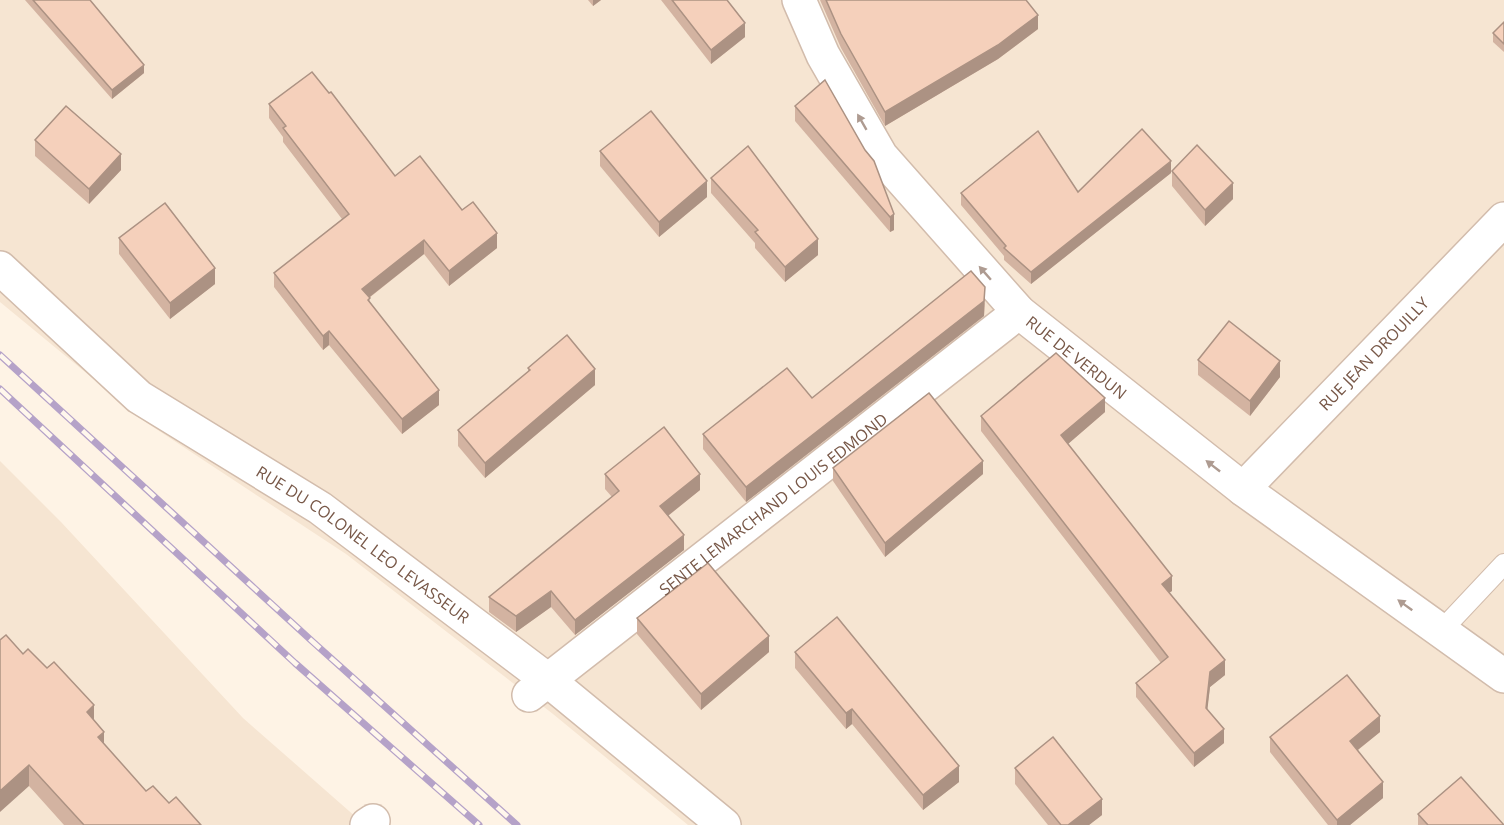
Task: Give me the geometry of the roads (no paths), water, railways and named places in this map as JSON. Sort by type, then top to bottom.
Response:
[{"type":"street","name":"RUE DE VERDUN","points":[[799,0],[823,55],[881,156],[1019,312],[1243,489],[1504,676]]},
{"type":"street","name":"RUE JEAN DROUILLY","points":[[1243,489],[1504,219]]},
{"type":"street","name":"RUE DU COLONEL LEO LEVASSEUR","points":[[0,268],[139,398],[320,508],[539,688],[724,825]]},
{"type":"street","name":"SENTE LEMARCHAND LOUIS EDMOND","points":[[539,688],[1019,312]]},
{"type":"lane","points":[[1441,631],[1504,564]]},
{"type":"railway","points":[[0,355],[313,642],[517,825]]},
{"type":"railway","points":[[0,389],[295,663],[479,825]]}]
